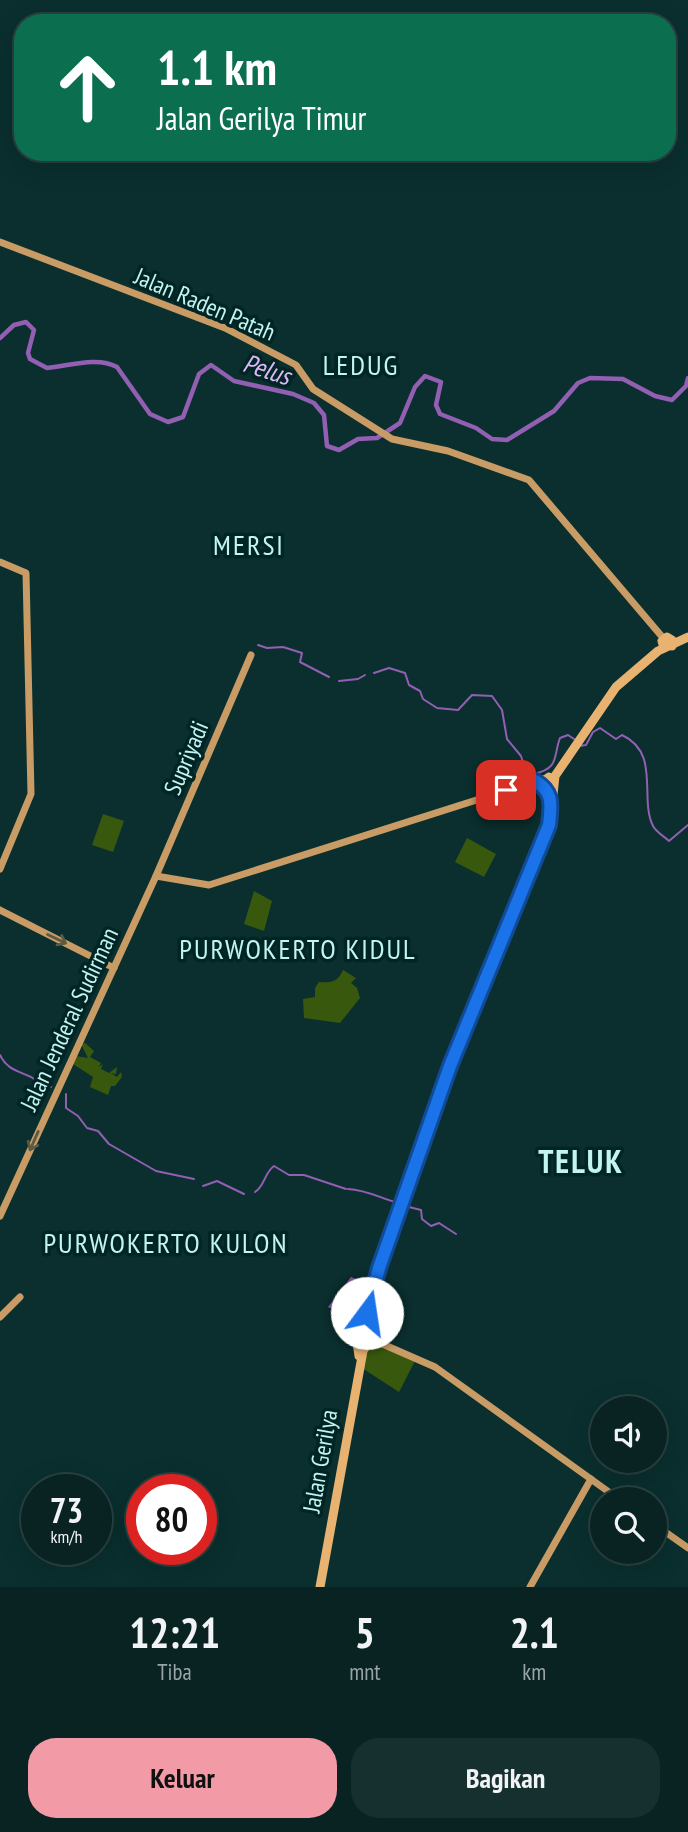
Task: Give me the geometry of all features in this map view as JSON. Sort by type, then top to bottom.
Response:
[{"type":"highway","points":[[500,943],[552,820],[547,782],[616,687],[666,643],[688,636]]},
{"type":"highway","name":"Jalan Gerilya","points":[[367,1339],[360,1329],[365,1322],[391,1236],[468,1017],[500,943]]},
{"type":"highway","name":"Jalan Gerilya","points":[[457,1050],[500,943]]},
{"type":"highway","name":"Jalan Gerilya","points":[[318,1587],[355,1385],[367,1339],[374,1288]]},
{"type":"main road","name":"Jalan Raden Patah","points":[[0,242],[225,328],[296,365],[313,389],[392,439],[446,451],[529,480],[666,643]]},
{"type":"main road","points":[[0,562],[26,573],[31,796],[0,869]]},
{"type":"main road","name":"Supriyadi","points":[[156,876],[251,655]]},
{"type":"main road","points":[[156,876],[205,885],[547,782]]},
{"type":"main road","name":"Jalan Jenderal Sudirman","points":[[0,1216],[156,876]]},
{"type":"main road","points":[[0,910],[114,968]]},
{"type":"main road","points":[[0,1317],[16,1300]]},
{"type":"main road","points":[[367,1339],[435,1367],[602,1487]]},
{"type":"main road","points":[[530,1587],[591,1479]]},
{"type":"main road","points":[[667,1533],[688,1548]]},
{"type":"green space","points":[[103,814],[124,821],[113,852],[92,845]]},
{"type":"green space","points":[[467,838],[496,854],[484,877],[455,862]]},
{"type":"green space","points":[[254,891],[272,901],[264,931],[244,924]]},
{"type":"green space","points":[[343,970],[356,978],[351,983],[357,988],[360,998],[340,1023],[304,1018],[303,999],[315,997],[315,988],[319,982],[334,981]]},
{"type":"green space","points":[[85,1043],[94,1051],[90,1057],[101,1063],[99,1067],[103,1064],[101,1069],[109,1073],[117,1067],[116,1074],[111,1073],[117,1077],[121,1072],[122,1077],[115,1086],[111,1086],[108,1095],[90,1087],[93,1077],[73,1064],[76,1056],[88,1058],[81,1044]]},
{"type":"green space","points":[[371,1342],[416,1359],[399,1392],[362,1368],[366,1346]]},
{"type":"shaded area","points":[[351,1277],[356,1279],[354,1287],[371,1292],[363,1324],[328,1307]]},
{"type":"waterway","name":"Pelus","points":[[0,338],[14,325],[26,322],[34,330],[28,353],[30,359],[47,368],[92,362],[117,367],[150,414],[168,422],[183,417],[199,374],[211,365],[234,381],[293,394],[314,403],[324,415],[327,446],[339,450],[358,439],[377,438],[400,423],[415,387],[425,376],[441,382],[436,405],[440,414],[476,428],[492,439],[507,440],[554,411],[578,383],[590,378],[623,379],[655,396],[672,400],[686,386],[688,378]]},
{"type":"waterway","points":[[258,645],[267,648],[283,647],[302,653],[300,662],[329,677]]},
{"type":"waterway","points":[[374,673],[389,668],[405,673],[409,685],[420,691],[423,699],[437,708],[458,710],[472,695],[492,696],[502,710],[507,739],[521,756],[525,769],[533,774],[552,765],[560,738],[568,735],[574,739]]},
{"type":"waterway","points":[[339,681],[358,679],[365,675]]},
{"type":"waterway","points":[[579,746],[586,745],[593,732],[600,728],[616,739],[622,735],[634,743],[645,764],[649,815],[654,828],[669,841],[688,825]]},
{"type":"waterway","points":[[0,1055],[10,1067],[42,1085],[51,1087]]},
{"type":"waterway","points":[[66,1094],[66,1108],[78,1116],[87,1128],[98,1131],[109,1144],[156,1171],[194,1179]]},
{"type":"waterway","points":[[255,1192],[274,1166],[289,1175],[304,1175],[346,1189]]},
{"type":"waterway","points":[[203,1186],[217,1181],[244,1194]]},
{"type":"waterway","points":[[348,1189],[398,1203]]},
{"type":"waterway","points":[[409,1207],[421,1210],[422,1219],[431,1226],[439,1223],[456,1234]]},
{"type":"district","name":"LEDUG","points":[[361,364]]},
{"type":"district","name":"MERSI","points":[[249,544]]},
{"type":"district","name":"PURWOKERTO KIDUL","points":[[298,948]]},
{"type":"district","name":"TELUK","points":[[581,1161]]},
{"type":"district","name":"PURWOKERTO KULON","points":[[166,1242]]},
{"type":"route","points":[[367,1313],[402,1198],[450,1066],[549,825],[549,794],[544,786],[535,781],[506,790]]}]
